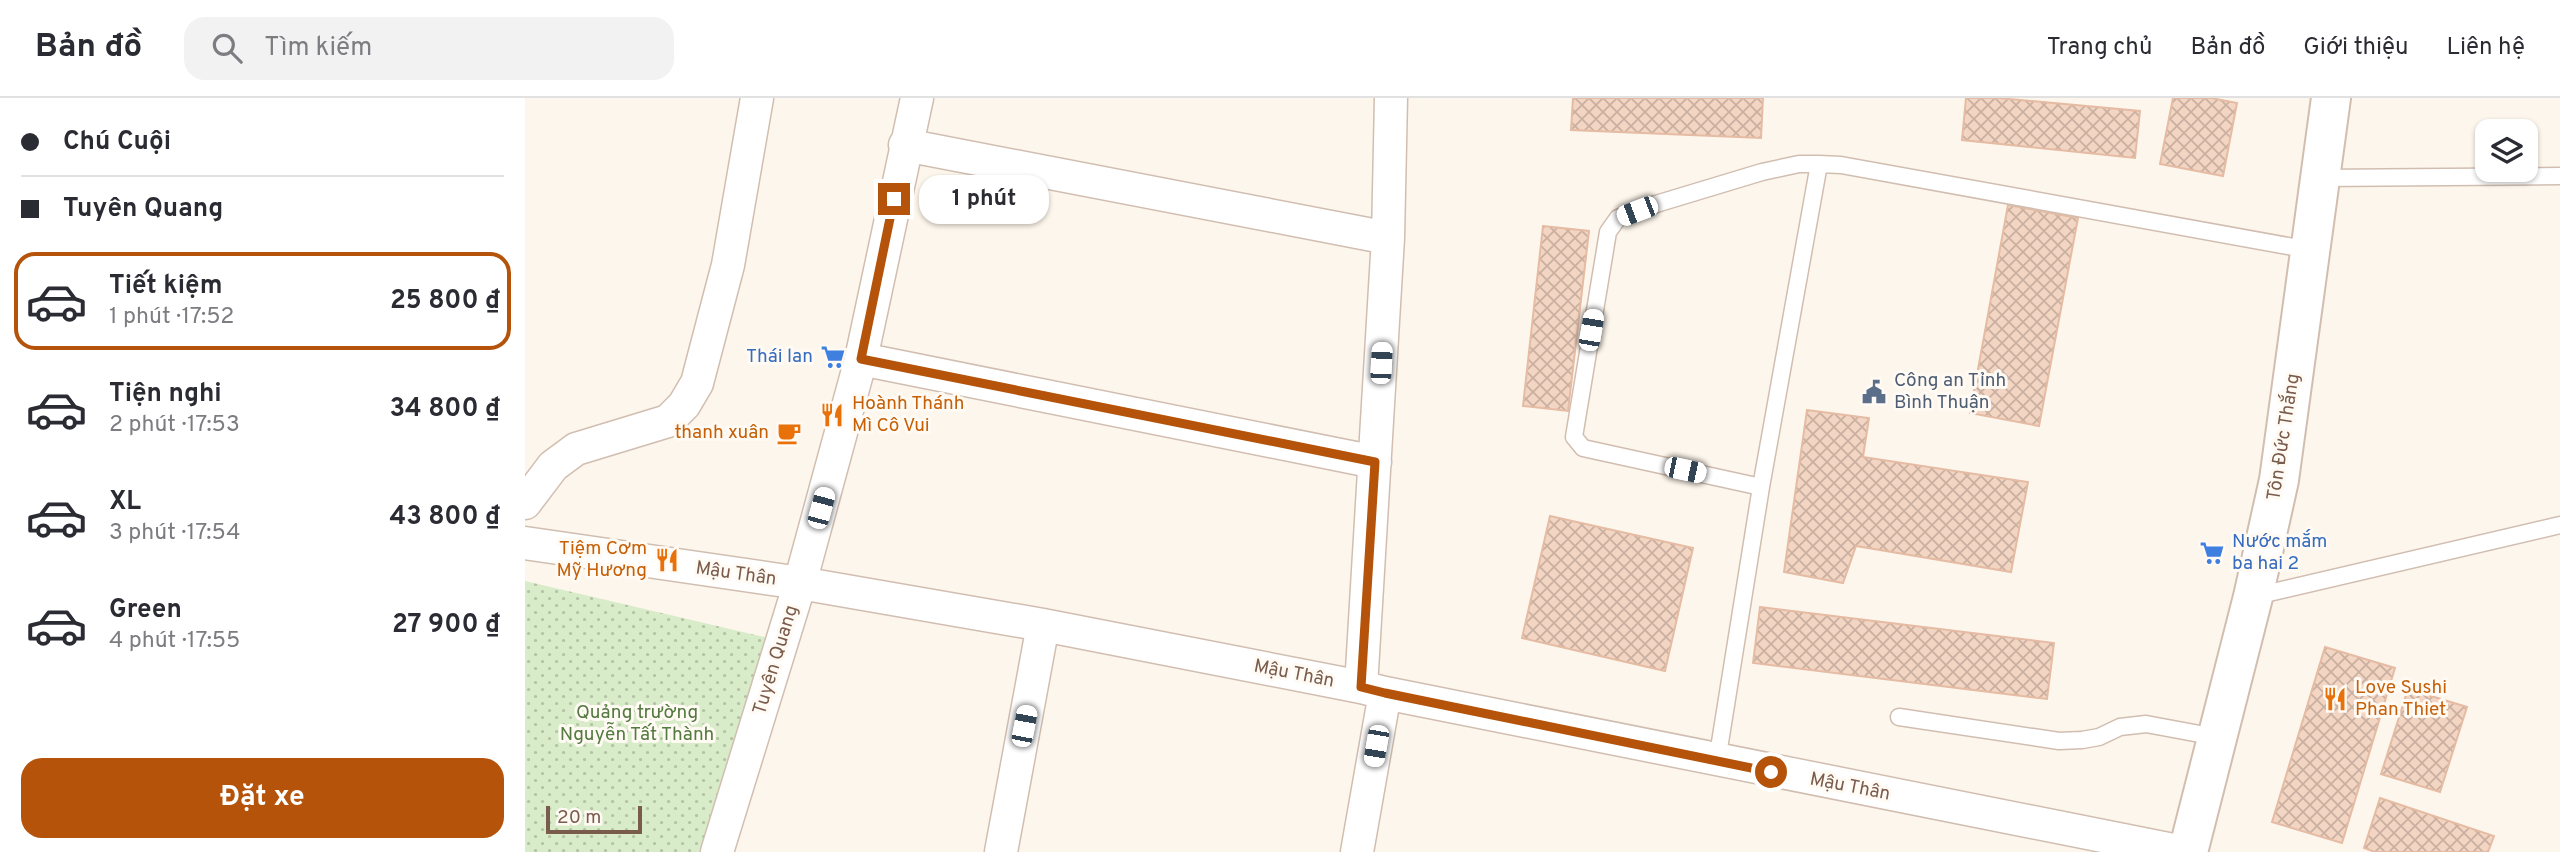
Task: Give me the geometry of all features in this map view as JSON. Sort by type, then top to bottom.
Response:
[{"type":"street","points":[[525,503],[553,466],[576,449],[668,421],[684,405],[697,383],[728,265],[757,98]]},
{"type":"street","name":"Tuyên Quang","points":[[716,852],[800,583],[861,359],[916,98]]},
{"type":"street","points":[[1357,852],[1373,690],[1375,462],[1388,238],[1391,98]]},
{"type":"street","name":"Tôn Đức Thắng","points":[[2186,852],[2253,597],[2279,480],[2330,98]]},
{"type":"street","points":[[905,145],[1388,238]]},
{"type":"street","points":[[861,359],[1375,462]]},
{"type":"street","name":"Mậu Thân","points":[[525,544],[800,583],[1043,625],[1717,761],[2186,852]]},
{"type":"street","points":[[1001,852],[1043,625]]},
{"type":"lane","points":[[1761,487],[1583,448],[1574,437],[1608,232],[1618,218],[1762,172],[1800,164],[1841,165],[2310,250]]},
{"type":"lane","points":[[1717,761],[1761,487],[1819,164]]},
{"type":"lane","points":[[2320,177],[2560,176]]},
{"type":"lane","points":[[2253,597],[2560,525]]},
{"type":"lane","points":[[1899,717],[2059,741],[2099,737],[2120,727],[2146,723],[2216,737]]},
{"type":"green space","name":"Quảng trường Nguyễn Tất Thành","points":[[525,581],[777,640],[719,852],[525,852]]},
{"type":"building","points":[[1573,98],[1763,98],[1761,138],[1571,130]]},
{"type":"building","points":[[1966,98],[1998,98],[2140,111],[2135,158],[1962,140]]},
{"type":"building","points":[[2173,98],[2211,98],[2237,103],[2223,176],[2160,164]]},
{"type":"building","points":[[2008,205],[2078,218],[2039,426],[1970,413]]},
{"type":"building","points":[[1543,226],[1589,231],[1568,411],[1523,406]]},
{"type":"building","points":[[1807,410],[1869,418],[1863,457],[2028,482],[2011,572],[1856,546],[1843,583],[1784,572]]},
{"type":"building","points":[[1550,516],[1693,548],[1665,671],[1522,638]]},
{"type":"building","points":[[1760,607],[2054,643],[2047,699],[1753,663]]},
{"type":"building","points":[[2325,647],[2395,668],[2342,843],[2272,822]]},
{"type":"building","points":[[2408,689],[2467,707],[2440,792],[2381,774]]},
{"type":"building","points":[[2380,798],[2494,836],[2488,852],[2375,852],[2364,848]]},
{"type":"place","name":"Thái lan","points":[[833,357]]},
{"type":"place","name":"Công an Tỉnh Bình Thuận","points":[[1874,392]]},
{"type":"place","name":"Hoành Thánh Mì Cô Vui","points":[[832,415]]},
{"type":"place","name":"thanh xuân","points":[[789,433]]},
{"type":"place","name":"Nước mắm ba hai 2","points":[[2212,553]]},
{"type":"place","name":"Tiệm Cơm Mỹ Hương","points":[[667,560]]},
{"type":"place","name":"Love Sushi Phan Thiet","points":[[2335,699]]},
{"type":"route","points":[[894,199],[861,359],[1375,462],[1361,687],[1771,772]]}]
